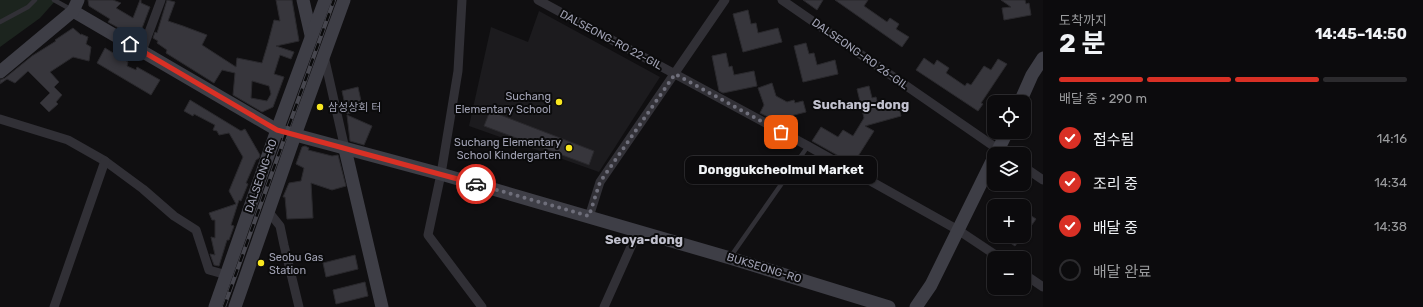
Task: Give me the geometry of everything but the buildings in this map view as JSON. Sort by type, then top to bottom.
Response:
[{"type":"street","points":[[142,51],[161,0]]},
{"type":"street","points":[[303,0],[311,35]]},
{"type":"street","name":"DALSEONG-RO","points":[[216,307],[277,130],[325,0]]},
{"type":"street","points":[[235,307],[344,0]]},
{"type":"street","points":[[462,0],[458,71],[441,174],[428,235],[482,307]]},
{"type":"street","name":"DALSEONG-RO 22-GIL","points":[[538,0],[808,146],[958,230],[990,251]]},
{"type":"street","points":[[589,216],[600,182],[725,0]]},
{"type":"street","name":"DALSEONG-RO 26-GIL","points":[[782,0],[988,147]]},
{"type":"street","name":"BUKSEONG-RO","points":[[75,5],[142,51],[277,130],[589,216],[890,307]]},
{"type":"street","points":[[0,72],[75,5]]},
{"type":"street","points":[[324,56],[382,307]]},
{"type":"street","points":[[1023,95],[1032,75],[1043,59]]},
{"type":"street","points":[[0,119],[68,140],[105,161],[143,189],[174,216],[196,230],[209,270],[227,275]]},
{"type":"street","points":[[54,307],[105,161]]},
{"type":"street","points":[[1031,172],[1043,180]]},
{"type":"street","points":[[916,307],[931,285],[987,175]]},
{"type":"street","points":[[268,211],[280,226],[299,307]]},
{"type":"street","points":[[604,307],[638,231]]},
{"type":"street","points":[[1031,279],[1043,287]]},
{"type":"street","points":[[924,307],[931,285]]},
{"type":"lane","points":[[0,22],[28,7],[35,0]]},
{"type":"lane","points":[[54,0],[75,5]]},
{"type":"lane","points":[[730,258],[808,146]]},
{"type":"shaded area","points":[[0,0],[56,0],[40,18],[0,47]]},
{"type":"shaded area","name":"Suchang Elementary School","points":[[539,11],[660,77],[599,172],[469,126],[491,27],[528,42]]},
{"type":"railway","points":[[224,307],[334,0]]},
{"type":"way so far","points":[[476,184],[589,216],[600,182],[675,74],[781,132]]},
{"type":"place","name":"Suchang Elementary School","points":[[559,102]]},
{"type":"place","name":"삼성상회 터","points":[[320,107]]},
{"type":"place","name":"Donggukcheolmul Market","points":[[781,132]]},
{"type":"place","name":"Suchang Elementary School Kindergarten","points":[[569,148]]},
{"type":"place","name":"Seobu Gas Station","points":[[261,263]]},
{"type":"district","name":"Suchang-dong","points":[[861,104]]},
{"type":"district","name":"Seoya-dong","points":[[644,239]]},
{"type":"route","points":[[130,44],[277,130],[430,170],[476,184]]}]
